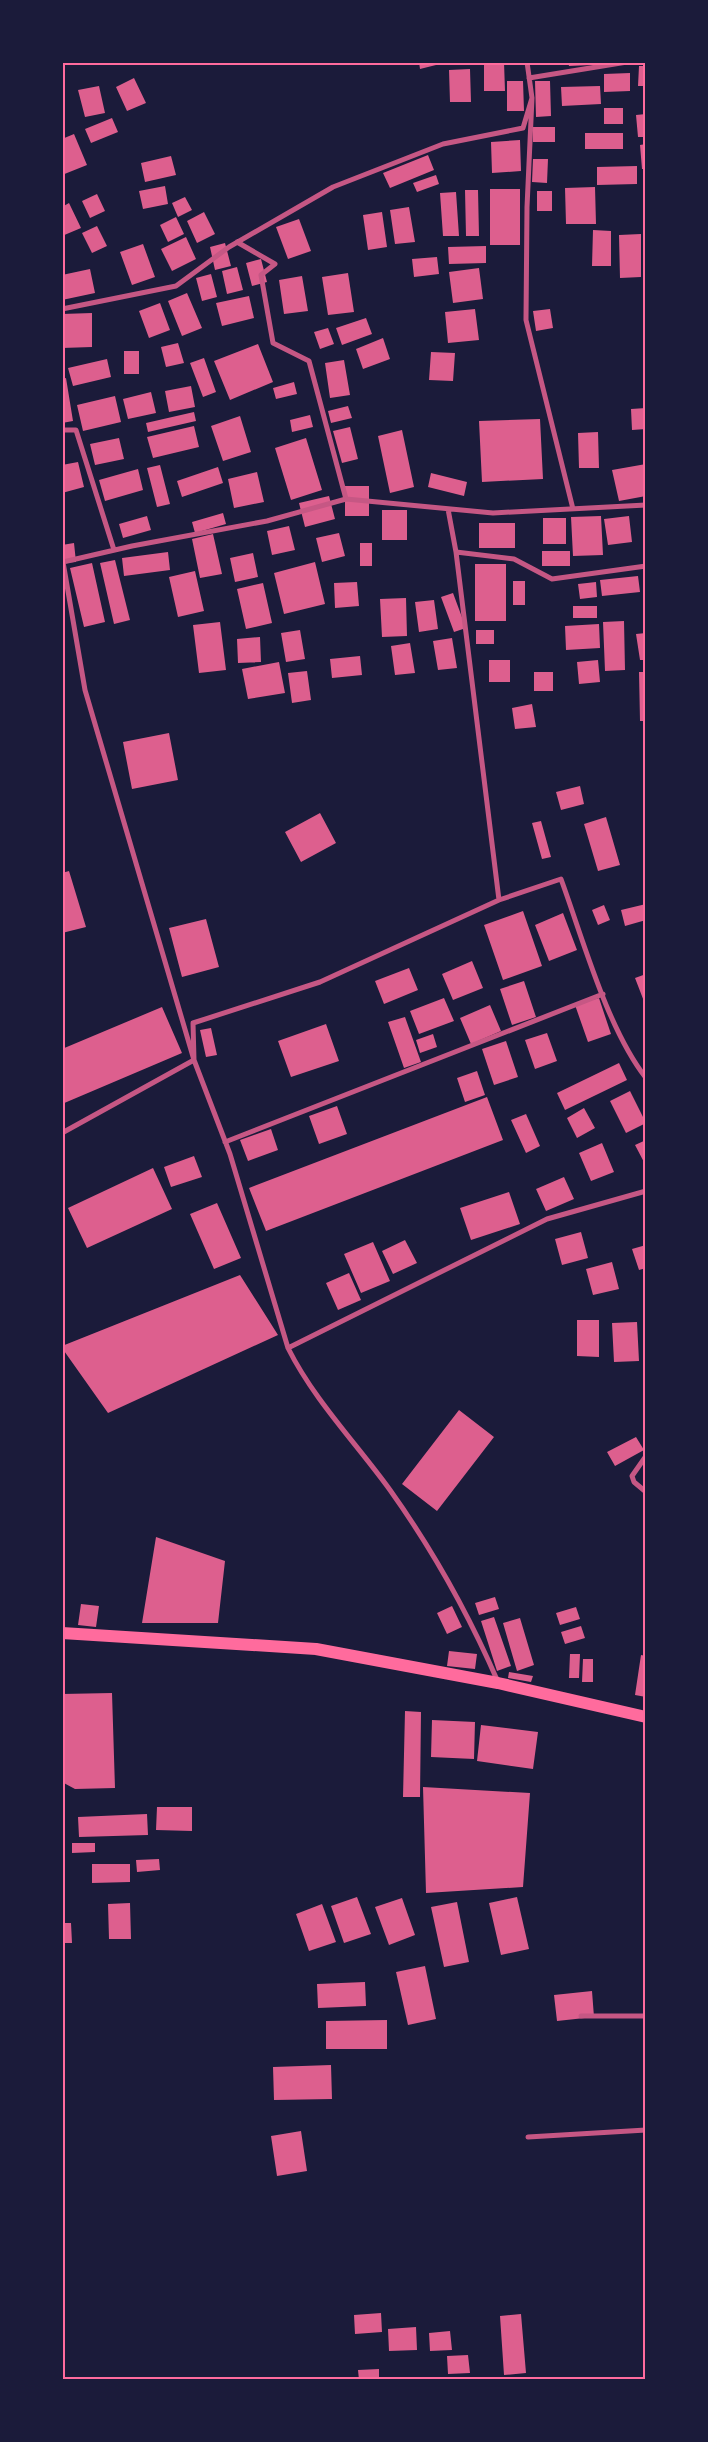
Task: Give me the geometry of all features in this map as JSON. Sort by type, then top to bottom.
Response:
[{"type":"main road","points":[[62,1633],[316,1649],[498,1683],[646,1717]]},
{"type":"street","points":[[527,62],[532,98],[527,208],[526,320],[573,509]]},
{"type":"street","points":[[529,78],[626,62]]},
{"type":"street","points":[[62,309],[176,286],[237,242],[333,187],[443,144],[523,128],[532,98]]},
{"type":"street","points":[[237,242],[274,264],[261,275],[273,343],[309,361],[346,499]]},
{"type":"street","points":[[62,430],[76,430],[114,550]]},
{"type":"street","points":[[498,1683],[483,1649],[446,1578],[391,1491],[300,1373],[288,1348],[225,1142],[194,1060],[85,690],[63,562],[114,550],[267,521],[346,499],[493,513],[646,505]]},
{"type":"street","points":[[448,509],[456,552],[499,900]]},
{"type":"street","points":[[456,552],[514,559],[552,579],[646,566]]},
{"type":"street","points":[[194,1060],[193,1023],[320,982],[499,900],[560,878],[602,994],[630,1058],[646,1078]]},
{"type":"street","points":[[225,1142],[602,994]]},
{"type":"street","points":[[62,1133],[194,1060]]},
{"type":"street","points":[[288,1348],[547,1219],[646,1191]]},
{"type":"street","points":[[646,1456],[632,1476],[634,1482],[646,1492]]},
{"type":"street","points":[[581,2016],[646,2016]]},
{"type":"street","points":[[528,2137],[646,2130]]},
{"type":"building","points":[[419,62],[443,62],[444,63],[420,69]]},
{"type":"building","points":[[484,62],[504,62],[505,91],[484,91]]},
{"type":"building","points":[[568,62],[591,62],[591,65],[569,66]]},
{"type":"building","points":[[639,66],[646,66],[646,86],[638,86]]},
{"type":"building","points":[[470,69],[471,102],[450,102],[449,70]]},
{"type":"building","points":[[630,73],[630,91],[604,92],[604,74]]},
{"type":"building","points":[[134,78],[146,103],[127,111],[116,87]]},
{"type":"building","points":[[507,81],[523,81],[524,111],[507,111]]},
{"type":"building","points":[[535,81],[550,81],[551,116],[536,117]]},
{"type":"building","points":[[99,86],[105,113],[85,117],[78,90]]},
{"type":"building","points":[[600,86],[601,104],[562,106],[561,87]]},
{"type":"building","points":[[604,108],[623,108],[623,124],[604,124]]},
{"type":"building","points":[[646,114],[646,137],[638,137],[636,115]]},
{"type":"building","points":[[112,118],[118,132],[91,143],[85,129]]},
{"type":"building","points":[[533,127],[555,127],[555,142],[533,142]]},
{"type":"building","points":[[585,133],[623,133],[623,149],[585,149]]},
{"type":"building","points":[[74,134],[87,165],[62,175],[62,139]]},
{"type":"building","points":[[520,140],[521,171],[492,173],[491,142]]},
{"type":"building","points":[[646,144],[646,169],[642,169],[640,145]]},
{"type":"building","points":[[428,155],[434,170],[390,188],[383,173]]},
{"type":"building","points":[[171,156],[176,175],[145,182],[141,163]]},
{"type":"building","points":[[533,159],[548,159],[547,183],[532,182]]},
{"type":"building","points":[[637,166],[637,184],[597,185],[597,167]]},
{"type":"building","points":[[436,175],[439,184],[417,192],[413,183]]},
{"type":"building","points":[[165,186],[168,204],[143,209],[139,191]]},
{"type":"building","points":[[595,187],[596,224],[566,224],[565,188]]},
{"type":"building","points":[[490,189],[520,189],[520,245],[490,245]]},
{"type":"building","points":[[465,190],[478,190],[479,236],[466,236]]},
{"type":"building","points":[[537,191],[552,191],[552,211],[537,211]]},
{"type":"building","points":[[456,192],[459,236],[443,236],[440,193]]},
{"type":"building","points":[[97,194],[105,211],[90,218],[82,201]]},
{"type":"building","points":[[185,197],[192,210],[178,217],[172,203]]},
{"type":"building","points":[[69,203],[81,228],[62,236],[62,207]]},
{"type":"building","points":[[409,207],[415,242],[395,244],[390,210]]},
{"type":"building","points":[[204,212],[215,234],[197,243],[187,221]]},
{"type":"building","points":[[382,212],[387,247],[368,250],[363,215]]},
{"type":"building","points":[[176,217],[184,234],[168,242],[160,225]]},
{"type":"building","points":[[299,219],[311,251],[288,259],[276,227]]},
{"type":"building","points":[[97,226],[107,246],[92,253],[82,233]]},
{"type":"building","points":[[593,230],[611,231],[611,266],[592,266]]},
{"type":"building","points":[[641,234],[641,277],[620,278],[619,235]]},
{"type":"building","points":[[186,237],[196,259],[172,271],[161,249]]},
{"type":"building","points":[[225,243],[231,266],[215,270],[210,247]]},
{"type":"building","points":[[143,244],[155,277],[132,285],[120,252]]},
{"type":"building","points":[[486,246],[486,263],[449,264],[448,247]]},
{"type":"building","points":[[437,257],[439,274],[414,277],[412,259]]},
{"type":"building","points":[[261,259],[267,282],[252,286],[246,263]]},
{"type":"building","points":[[237,267],[243,290],[227,294],[222,271]]},
{"type":"building","points":[[479,268],[483,299],[453,303],[449,272]]},
{"type":"building","points":[[90,269],[95,293],[62,300],[62,275]]},
{"type":"building","points":[[348,273],[354,312],[328,315],[322,277]]},
{"type":"building","points":[[211,274],[217,297],[202,301],[196,278]]},
{"type":"building","points":[[302,276],[308,311],[284,314],[279,280]]},
{"type":"building","points":[[187,293],[202,328],[182,336],[168,301]]},
{"type":"building","points":[[249,296],[254,318],[222,326],[216,303]]},
{"type":"building","points":[[160,303],[170,330],[149,338],[139,311]]},
{"type":"building","points":[[475,309],[479,340],[448,343],[445,312]]},
{"type":"building","points":[[550,309],[553,328],[536,331],[533,311]]},
{"type":"building","points":[[92,313],[92,347],[62,348],[62,314]]},
{"type":"building","points":[[366,318],[372,334],[342,345],[336,328]]},
{"type":"building","points":[[328,328],[334,344],[320,349],[314,332]]},
{"type":"building","points":[[383,338],[390,359],[363,369],[356,349]]},
{"type":"building","points":[[178,343],[184,363],[166,367],[161,347]]},
{"type":"building","points":[[258,344],[273,382],[230,400],[214,361]]},
{"type":"building","points":[[124,351],[139,351],[139,374],[124,374]]},
{"type":"building","points":[[431,352],[455,353],[453,381],[429,380]]},
{"type":"building","points":[[204,358],[216,392],[203,397],[190,363]]},
{"type":"building","points":[[107,359],[111,377],[73,386],[68,368]]},
{"type":"building","points":[[344,360],[350,395],[330,398],[325,363]]},
{"type":"building","points":[[66,378],[73,421],[62,423],[62,379]]},
{"type":"building","points":[[294,382],[297,394],[276,399],[273,388]]},
{"type":"building","points":[[191,386],[195,407],[169,412],[165,391]]},
{"type":"building","points":[[151,392],[156,413],[128,419],[123,399]]},
{"type":"building","points":[[115,396],[121,422],[83,431],[77,405]]},
{"type":"building","points":[[348,406],[352,418],[331,423],[328,411]]},
{"type":"building","points":[[646,408],[646,429],[632,430],[631,409]]},
{"type":"building","points":[[194,412],[196,421],[148,432],[146,423]]},
{"type":"building","points":[[310,415],[313,427],[292,432],[290,420]]},
{"type":"building","points":[[240,416],[251,452],[223,461],[211,426]]},
{"type":"building","points":[[540,419],[543,479],[482,482],[479,421]]},
{"type":"building","points":[[194,426],[199,447],[153,458],[147,437]]},
{"type":"building","points":[[350,427],[358,459],[342,463],[333,431]]},
{"type":"building","points":[[402,430],[414,487],[390,493],[378,436]]},
{"type":"building","points":[[598,432],[599,468],[579,468],[578,433]]},
{"type":"building","points":[[119,438],[124,459],[95,465],[90,444]]},
{"type":"building","points":[[306,438],[322,490],[291,500],[275,448]]},
{"type":"building","points":[[78,462],[84,487],[62,493],[62,465]]},
{"type":"building","points":[[646,464],[646,496],[619,501],[612,470]]},
{"type":"building","points":[[160,465],[170,504],[157,507],[147,468]]},
{"type":"building","points":[[218,467],[223,483],[182,497],[177,481]]},
{"type":"building","points":[[138,469],[143,490],[105,501],[99,480]]},
{"type":"building","points":[[257,472],[264,502],[234,508],[228,479]]},
{"type":"building","points":[[431,473],[467,482],[464,496],[428,487]]},
{"type":"building","points":[[345,486],[369,486],[369,516],[345,516]]},
{"type":"building","points":[[329,496],[335,519],[305,527],[299,503]]},
{"type":"building","points":[[382,510],[407,510],[407,540],[382,540]]},
{"type":"building","points":[[223,513],[226,524],[195,533],[192,522]]},
{"type":"building","points":[[147,516],[151,530],[123,538],[119,524]]},
{"type":"building","points":[[601,516],[603,555],[573,556],[571,517]]},
{"type":"building","points":[[629,516],[632,542],[608,545],[604,519]]},
{"type":"building","points":[[543,518],[566,518],[566,544],[543,544]]},
{"type":"building","points":[[479,523],[515,523],[515,548],[479,548]]},
{"type":"building","points":[[289,526],[295,550],[272,555],[267,531]]},
{"type":"building","points":[[339,533],[345,556],[322,562],[316,538]]},
{"type":"building","points":[[213,534],[222,574],[200,578],[192,539]]},
{"type":"building","points":[[74,543],[76,562],[62,563],[62,545]]},
{"type":"building","points":[[360,543],[372,543],[372,566],[360,566]]},
{"type":"building","points":[[542,551],[570,551],[570,566],[542,566]]},
{"type":"building","points":[[168,552],[170,570],[124,576],[122,558]]},
{"type":"building","points":[[253,553],[258,577],[235,582],[230,558]]},
{"type":"building","points":[[115,560],[130,620],[114,624],[100,563]]},
{"type":"building","points":[[315,562],[325,604],[284,614],[274,573]]},
{"type":"building","points":[[92,563],[105,622],[84,627],[70,568]]},
{"type":"building","points":[[475,564],[506,564],[506,621],[475,621]]},
{"type":"building","points":[[195,571],[204,611],[178,617],[169,577]]},
{"type":"building","points":[[638,576],[640,592],[602,596],[600,580]]},
{"type":"building","points":[[513,581],[525,581],[525,605],[513,605]]},
{"type":"building","points":[[357,582],[359,606],[335,608],[334,583]]},
{"type":"building","points":[[596,582],[597,597],[580,599],[578,584]]},
{"type":"building","points":[[263,583],[272,623],[246,629],[237,589]]},
{"type":"building","points":[[453,593],[466,628],[454,632],[441,597]]},
{"type":"building","points":[[406,598],[407,636],[382,637],[380,599]]},
{"type":"building","points":[[434,600],[438,629],[419,632],[415,602]]},
{"type":"building","points":[[573,606],[597,606],[597,618],[573,618]]},
{"type":"building","points":[[624,621],[625,670],[605,671],[603,622]]},
{"type":"building","points":[[220,622],[226,670],[199,673],[193,625]]},
{"type":"building","points":[[599,624],[600,648],[566,650],[565,626]]},
{"type":"building","points":[[300,630],[305,659],[286,662],[281,633]]},
{"type":"building","points":[[476,630],[494,630],[494,644],[476,644]]},
{"type":"building","points":[[646,633],[646,660],[640,660],[636,634]]},
{"type":"building","points":[[260,637],[261,662],[238,663],[237,639]]},
{"type":"building","points":[[452,638],[457,668],[438,670],[433,641]]},
{"type":"building","points":[[410,643],[415,673],[395,675],[391,646]]},
{"type":"building","points":[[360,656],[362,675],[332,678],[330,659]]},
{"type":"building","points":[[489,660],[510,660],[510,682],[489,682]]},
{"type":"building","points":[[598,660],[600,682],[579,684],[577,662]]},
{"type":"building","points":[[279,662],[285,693],[248,699],[242,669]]},
{"type":"building","points":[[307,671],[311,700],[292,703],[288,673]]},
{"type":"building","points":[[534,672],[553,672],[553,691],[534,691]]},
{"type":"building","points":[[639,672],[646,672],[646,721],[640,721]]},
{"type":"building","points":[[532,704],[536,727],[515,729],[512,708]]},
{"type":"building","points":[[169,733],[178,780],[132,789],[123,742]]},
{"type":"building","points":[[580,786],[584,804],[561,810],[556,792]]},
{"type":"building","points":[[320,813],[336,843],[301,862],[285,832]]},
{"type":"building","points":[[606,817],[620,865],[598,871],[584,824]]},
{"type":"building","points":[[541,821],[551,857],[542,859],[532,823]]},
{"type":"building","points":[[69,871],[86,927],[62,933],[62,873]]},
{"type":"building","points":[[646,904],[646,920],[625,926],[621,910]]},
{"type":"building","points":[[604,905],[610,920],[598,925],[592,910]]},
{"type":"building","points":[[523,911],[542,966],[503,980],[484,925]]},
{"type":"building","points":[[563,913],[577,950],[549,961],[535,925]]},
{"type":"building","points":[[206,919],[219,967],[182,977],[169,928]]},
{"type":"building","points":[[472,961],[483,988],[453,1000],[442,974]]},
{"type":"building","points":[[409,968],[418,990],[384,1004],[375,981]]},
{"type":"building","points":[[646,974],[646,1004],[645,1004],[635,978]]},
{"type":"building","points":[[524,981],[536,1017],[512,1025],[500,989]]},
{"type":"building","points":[[444,998],[454,1021],[419,1034],[410,1011]]},
{"type":"building","points":[[599,998],[611,1034],[588,1042],[575,1005]]},
{"type":"building","points":[[490,1005],[501,1031],[471,1044],[460,1018]]},
{"type":"building","points":[[162,1007],[182,1053],[62,1104],[62,1049]]},
{"type":"building","points":[[405,1017],[421,1062],[404,1068],[388,1022]]},
{"type":"building","points":[[326,1024],[339,1061],[291,1077],[278,1041]]},
{"type":"building","points":[[211,1028],[217,1055],[206,1057],[200,1030]]},
{"type":"building","points":[[547,1033],[557,1061],[535,1069],[525,1040]]},
{"type":"building","points":[[433,1034],[437,1047],[420,1053],[416,1040]]},
{"type":"building","points":[[506,1041],[518,1077],[494,1085],[482,1049]]},
{"type":"building","points":[[619,1063],[627,1080],[565,1110],[557,1093]]},
{"type":"building","points":[[477,1071],[485,1095],[465,1102],[457,1078]]},
{"type":"building","points":[[630,1091],[646,1123],[626,1133],[610,1101]]},
{"type":"building","points":[[487,1097],[503,1140],[266,1231],[249,1188]]},
{"type":"building","points":[[337,1106],[347,1134],[319,1144],[309,1116]]},
{"type":"building","points":[[584,1108],[595,1128],[577,1138],[567,1118]]},
{"type":"building","points":[[526,1114],[540,1146],[526,1153],[511,1120]]},
{"type":"building","points":[[271,1129],[278,1150],[248,1161],[240,1140]]},
{"type":"building","points":[[646,1140],[646,1166],[635,1145]]},
{"type":"building","points":[[602,1143],[614,1172],[591,1181],[579,1153]]},
{"type":"building","points":[[194,1156],[202,1177],[171,1187],[164,1167]]},
{"type":"building","points":[[153,1168],[172,1209],[87,1248],[68,1208]]},
{"type":"building","points":[[564,1177],[574,1199],[546,1211],[536,1189]]},
{"type":"building","points":[[509,1192],[520,1224],[471,1240],[460,1208]]},
{"type":"building","points":[[217,1203],[241,1258],[214,1269],[190,1214]]},
{"type":"building","points":[[581,1232],[588,1258],[562,1265],[555,1239]]},
{"type":"building","points":[[405,1240],[417,1263],[393,1274],[382,1251]]},
{"type":"building","points":[[373,1242],[390,1281],[361,1293],[344,1254]]},
{"type":"building","points":[[646,1245],[646,1268],[639,1270],[632,1249]]},
{"type":"building","points":[[612,1262],[619,1289],[593,1295],[586,1269]]},
{"type":"building","points":[[349,1273],[361,1300],[338,1310],[326,1283]]},
{"type":"building","points":[[240,1275],[278,1335],[108,1413],[62,1348],[62,1346]]},
{"type":"building","points":[[577,1320],[599,1320],[599,1357],[577,1356]]},
{"type":"building","points":[[637,1322],[639,1361],[614,1362],[612,1323]]},
{"type":"building","points":[[459,1410],[494,1437],[437,1511],[402,1484]]},
{"type":"building","points":[[636,1437],[644,1450],[615,1466],[607,1452]]},
{"type":"building","points":[[156,1537],[225,1561],[218,1623],[142,1623]]},
{"type":"building","points":[[495,1597],[499,1609],[479,1615],[475,1603]]},
{"type":"building","points":[[81,1604],[99,1606],[96,1627],[78,1625]]},
{"type":"building","points":[[452,1606],[462,1627],[447,1634],[437,1613]]},
{"type":"building","points":[[576,1607],[580,1619],[560,1625],[556,1613]]},
{"type":"building","points":[[494,1617],[511,1666],[497,1671],[481,1621]]},
{"type":"building","points":[[520,1618],[534,1665],[517,1671],[503,1623]]},
{"type":"building","points":[[581,1626],[585,1638],[565,1644],[561,1632]]},
{"type":"building","points":[[449,1651],[477,1654],[475,1669],[447,1666]]},
{"type":"building","points":[[570,1654],[580,1654],[579,1678],[569,1678]]},
{"type":"building","points":[[641,1655],[646,1656],[646,1697],[635,1695]]},
{"type":"building","points":[[583,1659],[593,1659],[593,1682],[582,1682]]},
{"type":"building","points":[[509,1672],[533,1676],[531,1682],[508,1678]]},
{"type":"building","points":[[112,1693],[115,1788],[75,1789],[62,1782],[62,1694]]},
{"type":"building","points":[[405,1711],[421,1712],[420,1797],[403,1797]]},
{"type":"building","points":[[432,1720],[475,1722],[474,1759],[431,1757]]},
{"type":"building","points":[[481,1725],[538,1732],[533,1769],[477,1761]]},
{"type":"building","points":[[423,1787],[530,1793],[523,1887],[426,1893]]},
{"type":"building","points":[[157,1807],[192,1807],[192,1831],[156,1830]]},
{"type":"building","points":[[147,1814],[148,1835],[79,1837],[78,1817]]},
{"type":"building","points":[[72,1843],[95,1843],[95,1852],[72,1853]]},
{"type":"building","points":[[159,1859],[160,1870],[137,1872],[136,1860]]},
{"type":"building","points":[[92,1864],[130,1864],[130,1882],[92,1883]]},
{"type":"building","points":[[357,1897],[371,1934],[344,1943],[331,1906]]},
{"type":"building","points":[[517,1897],[529,1949],[501,1955],[489,1903]]},
{"type":"building","points":[[402,1898],[415,1935],[389,1945],[375,1907]]},
{"type":"building","points":[[457,1902],[469,1962],[444,1967],[431,1907]]},
{"type":"building","points":[[130,1903],[131,1939],[109,1939],[108,1904]]},
{"type":"building","points":[[322,1904],[336,1942],[309,1951],[296,1914]]},
{"type":"building","points":[[62,1923],[71,1923],[72,1943],[62,1943]]},
{"type":"building","points":[[425,1966],[436,2019],[408,2025],[396,1972]]},
{"type":"building","points":[[365,1982],[366,2006],[318,2008],[317,1984]]},
{"type":"building","points":[[592,1991],[594,2017],[557,2021],[554,1995]]},
{"type":"building","points":[[387,2020],[387,2049],[326,2049],[326,2021]]},
{"type":"building","points":[[331,2065],[332,2099],[274,2100],[273,2067]]},
{"type":"building","points":[[301,2131],[307,2171],[277,2176],[271,2136]]},
{"type":"building","points":[[381,2313],[382,2332],[355,2334],[354,2315]]},
{"type":"building","points":[[521,2314],[526,2373],[504,2375],[500,2316]]},
{"type":"building","points":[[416,2327],[417,2350],[389,2351],[388,2329]]},
{"type":"building","points":[[450,2331],[452,2350],[430,2351],[429,2333]]},
{"type":"building","points":[[468,2355],[470,2373],[448,2374],[447,2356]]},
{"type":"building","points":[[379,2369],[379,2380],[359,2380],[358,2370]]}]
